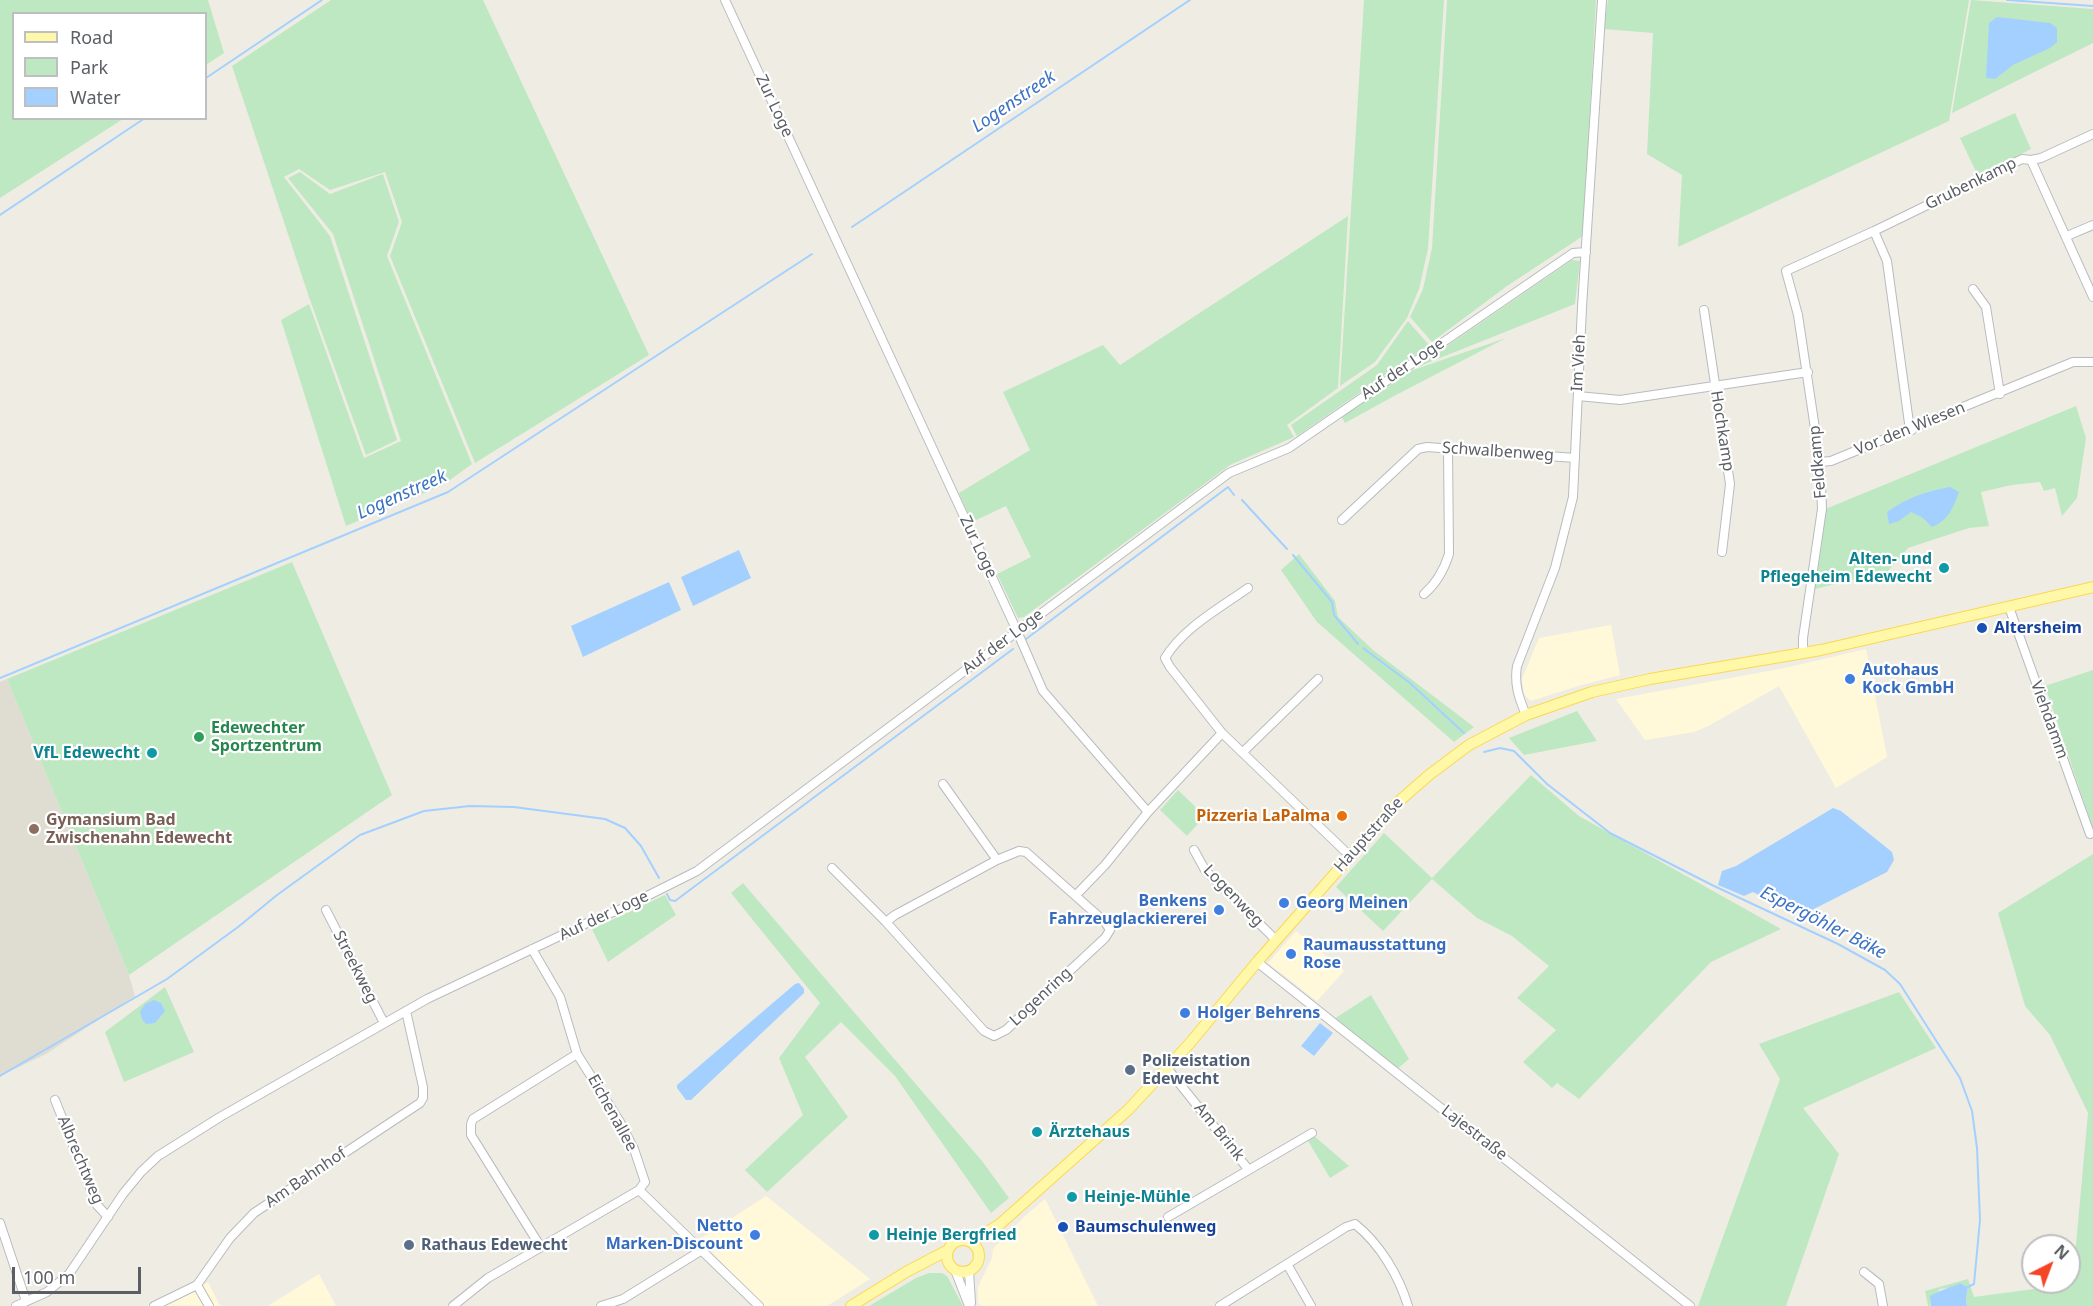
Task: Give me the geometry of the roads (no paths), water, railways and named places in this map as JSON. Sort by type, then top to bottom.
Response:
[{"type":"main road","points":[[2009,607],[2093,587]]},
{"type":"main road","name":"Hauptstraße","points":[[975,1246],[1102,1134],[1167,1068],[1398,802],[1469,745],[1526,715],[1612,687],[1803,654],[2009,607]]},
{"type":"main road","points":[[851,1306],[920,1266],[948,1250],[957,1241],[967,1240],[975,1246],[979,1254],[977,1264],[969,1270],[952,1266],[920,1266]]},
{"type":"main road","points":[[948,1250],[952,1266]]},
{"type":"street","name":"Zur Loge","points":[[725,0],[1043,691],[1148,812]]},
{"type":"street","name":"Im Vieh","points":[[1526,715],[1516,688],[1517,666],[1543,600],[1565,532],[1573,497],[1602,0]]},
{"type":"street","points":[[2031,160],[2041,158],[2093,134]]},
{"type":"street","name":"Grubenkamp","points":[[1786,270],[1874,231],[2022,159],[2031,160],[2093,297]]},
{"type":"street","points":[[2067,236],[2093,225]]},
{"type":"street","points":[[1874,231],[1887,261],[1911,430]]},
{"type":"street","name":"Auf der Loge","points":[[16,1306],[47,1292],[69,1274],[123,1194],[158,1156],[220,1117],[406,1011],[697,871],[1229,473],[1289,448],[1573,253],[1587,252]]},
{"type":"street","name":"Feldkamp","points":[[1786,270],[1798,315],[1820,462],[1822,509],[1803,638],[1803,654]]},
{"type":"street","points":[[1973,289],[1986,307],[2000,394]]},
{"type":"street","name":"Hochkamp","points":[[1704,310],[1730,484],[1722,552]]},
{"type":"street","name":"Vor den Wiesen","points":[[1820,462],[1831,461],[1911,430],[2073,362],[2093,362]]},
{"type":"street","points":[[1578,396],[1620,399],[1808,372]]},
{"type":"street","points":[[1424,594],[1435,585],[1449,554],[1448,448]]},
{"type":"street","name":"Schwalbenweg","points":[[1342,520],[1418,449],[1448,448],[1575,458]]},
{"type":"street","points":[[1248,588],[1209,615],[1173,646],[1165,658],[1222,733],[1350,856]]},
{"type":"street","name":"Viehdamm","points":[[2009,607],[2090,834]]},
{"type":"street","points":[[1243,752],[1318,679]]},
{"type":"street","points":[[1076,895],[1105,865],[1148,812],[1222,733]]},
{"type":"street","points":[[943,784],[997,860]]},
{"type":"street","name":"Logenring","points":[[832,868],[886,922],[984,1030],[994,1036],[1006,1030],[1105,938],[1110,930],[1105,922],[1076,895],[1026,852],[1019,850],[895,915],[886,922]]},
{"type":"street","name":"Logenweg","points":[[1194,850],[1205,870],[1276,940]]},
{"type":"street","name":"Streekweg","points":[[326,910],[384,1023]]},
{"type":"street","name":"Eichenallee","points":[[532,949],[560,997],[578,1054],[621,1122],[634,1149],[645,1182],[639,1190]]},
{"type":"street","name":"Lajestraße","points":[[1257,962],[1690,1306]]},
{"type":"street","name":"Am Bahnhof","points":[[197,1285],[245,1221],[283,1193],[420,1103],[423,1098],[423,1087],[406,1011]]},
{"type":"street","points":[[540,1246],[471,1135],[471,1124],[473,1119],[578,1054]]},
{"type":"street","name":"Am Brink","points":[[1167,1068],[1248,1169]]},
{"type":"street","name":"Albrechtweg","points":[[55,1100],[97,1205],[108,1217]]},
{"type":"street","name":"Am Brink","points":[[1168,1217],[1312,1133]]},
{"type":"street","points":[[453,1306],[488,1278],[639,1190],[759,1306]]},
{"type":"street","points":[[0,1223],[26,1301]]},
{"type":"street","points":[[1220,1306],[1355,1224],[1363,1230],[1384,1256],[1408,1306]]},
{"type":"street","points":[[601,1306],[623,1299],[702,1250]]},
{"type":"street","points":[[1287,1264],[1311,1306]]},
{"type":"street","points":[[952,1266],[970,1306]]},
{"type":"street","points":[[969,1270],[970,1306]]},
{"type":"street","points":[[1864,1272],[1878,1284],[1883,1306]]},
{"type":"street","points":[[154,1306],[197,1285],[209,1306]]},
{"type":"water","points":[[1997,17],[2050,23],[2057,28],[2057,42],[2050,48],[2013,65],[1995,79],[1986,78],[1989,23]]},
{"type":"water","points":[[1950,487],[1959,492],[1950,513],[1943,521],[1932,527],[1923,518],[1911,512],[1899,521],[1889,524],[1887,512],[1894,507],[1917,496]]},
{"type":"water","points":[[739,550],[751,578],[693,606],[681,577]]},
{"type":"water","points":[[669,582],[681,610],[583,657],[571,626]]},
{"type":"water","points":[[1833,808],[1841,811],[1892,852],[1894,860],[1887,872],[1804,914],[1788,910],[1753,892],[1744,896],[1718,885],[1722,871],[1736,866]]},
{"type":"water","points":[[799,983],[804,993],[691,1100],[686,1100],[677,1085]]},
{"type":"water","points":[[154,1000],[161,1003],[165,1011],[155,1023],[146,1024],[140,1012],[145,1004]]},
{"type":"water","points":[[1320,1023],[1333,1033],[1314,1056],[1301,1046]]},
{"type":"water","points":[[1960,1283],[1968,1287],[1967,1306],[1931,1306],[1930,1296]]},
{"type":"waterway","points":[[207,77],[322,0]]},
{"type":"waterway","name":"Logenstreek","points":[[852,227],[1190,0]]},
{"type":"waterway","points":[[2007,0],[2093,6]]},
{"type":"waterway","points":[[0,215],[142,120]]},
{"type":"waterway","name":"Logenstreek","points":[[0,678],[448,492],[812,254]]},
{"type":"waterway","points":[[1026,639],[1228,487],[1234,495]]},
{"type":"waterway","name":"Espergöhler Bäke","points":[[1242,500],[1287,549]]},
{"type":"waterway","name":"Espergöhler Bäke","points":[[1293,555],[1332,602],[1334,615],[1358,644]]},
{"type":"waterway","name":"Espergöhler Bäke","points":[[1363,648],[1410,683],[1464,733]]},
{"type":"waterway","points":[[667,894],[670,900],[675,901],[1013,649]]},
{"type":"waterway","name":"Espergöhler Bäke","points":[[1484,752],[1500,748],[1514,751],[1547,784],[1610,833],[1712,885],[1838,944],[1885,970],[1900,984],[1960,1078],[1972,1111],[1977,1148],[1980,1220],[1974,1284],[1968,1287]]},
{"type":"waterway","points":[[0,1076],[167,979],[360,835],[424,811],[470,806],[514,807],[605,819],[625,828],[641,846],[659,878]]},
{"type":"place","name":"Alten- und Pflegeheim Edewecht","points":[[1944,568]]},
{"type":"place","name":"Altersheim","points":[[1982,628]]},
{"type":"place","name":"Autohaus Kock GmbH","points":[[1850,679]]},
{"type":"place","name":"Edewechter Sportzentrum","points":[[199,737]]},
{"type":"place","name":"VfL Edewecht","points":[[152,753]]},
{"type":"place","name":"Pizzeria LaPalma","points":[[1342,816]]},
{"type":"place","name":"Gymansium Bad Zwischenahn Edewecht","points":[[34,829]]},
{"type":"place","name":"Georg Meinen","points":[[1284,903]]},
{"type":"place","name":"Benkens Fahrzeuglackiererei","points":[[1219,910]]},
{"type":"place","name":"Raumausstattung Rose","points":[[1291,954]]},
{"type":"place","name":"Holger Behrens","points":[[1185,1013]]},
{"type":"place","name":"Polizeistation Edewecht","points":[[1130,1070]]},
{"type":"place","name":"Ärztehaus","points":[[1037,1132]]},
{"type":"place","name":"Heinje-Mühle","points":[[1072,1197]]},
{"type":"place","name":"Baumschulenweg","points":[[1063,1227]]},
{"type":"place","name":"Netto Marken-Discount","points":[[755,1235]]},
{"type":"place","name":"Heinje Bergfried","points":[[874,1235]]},
{"type":"place","name":"Rathaus Edewecht","points":[[409,1245]]}]
